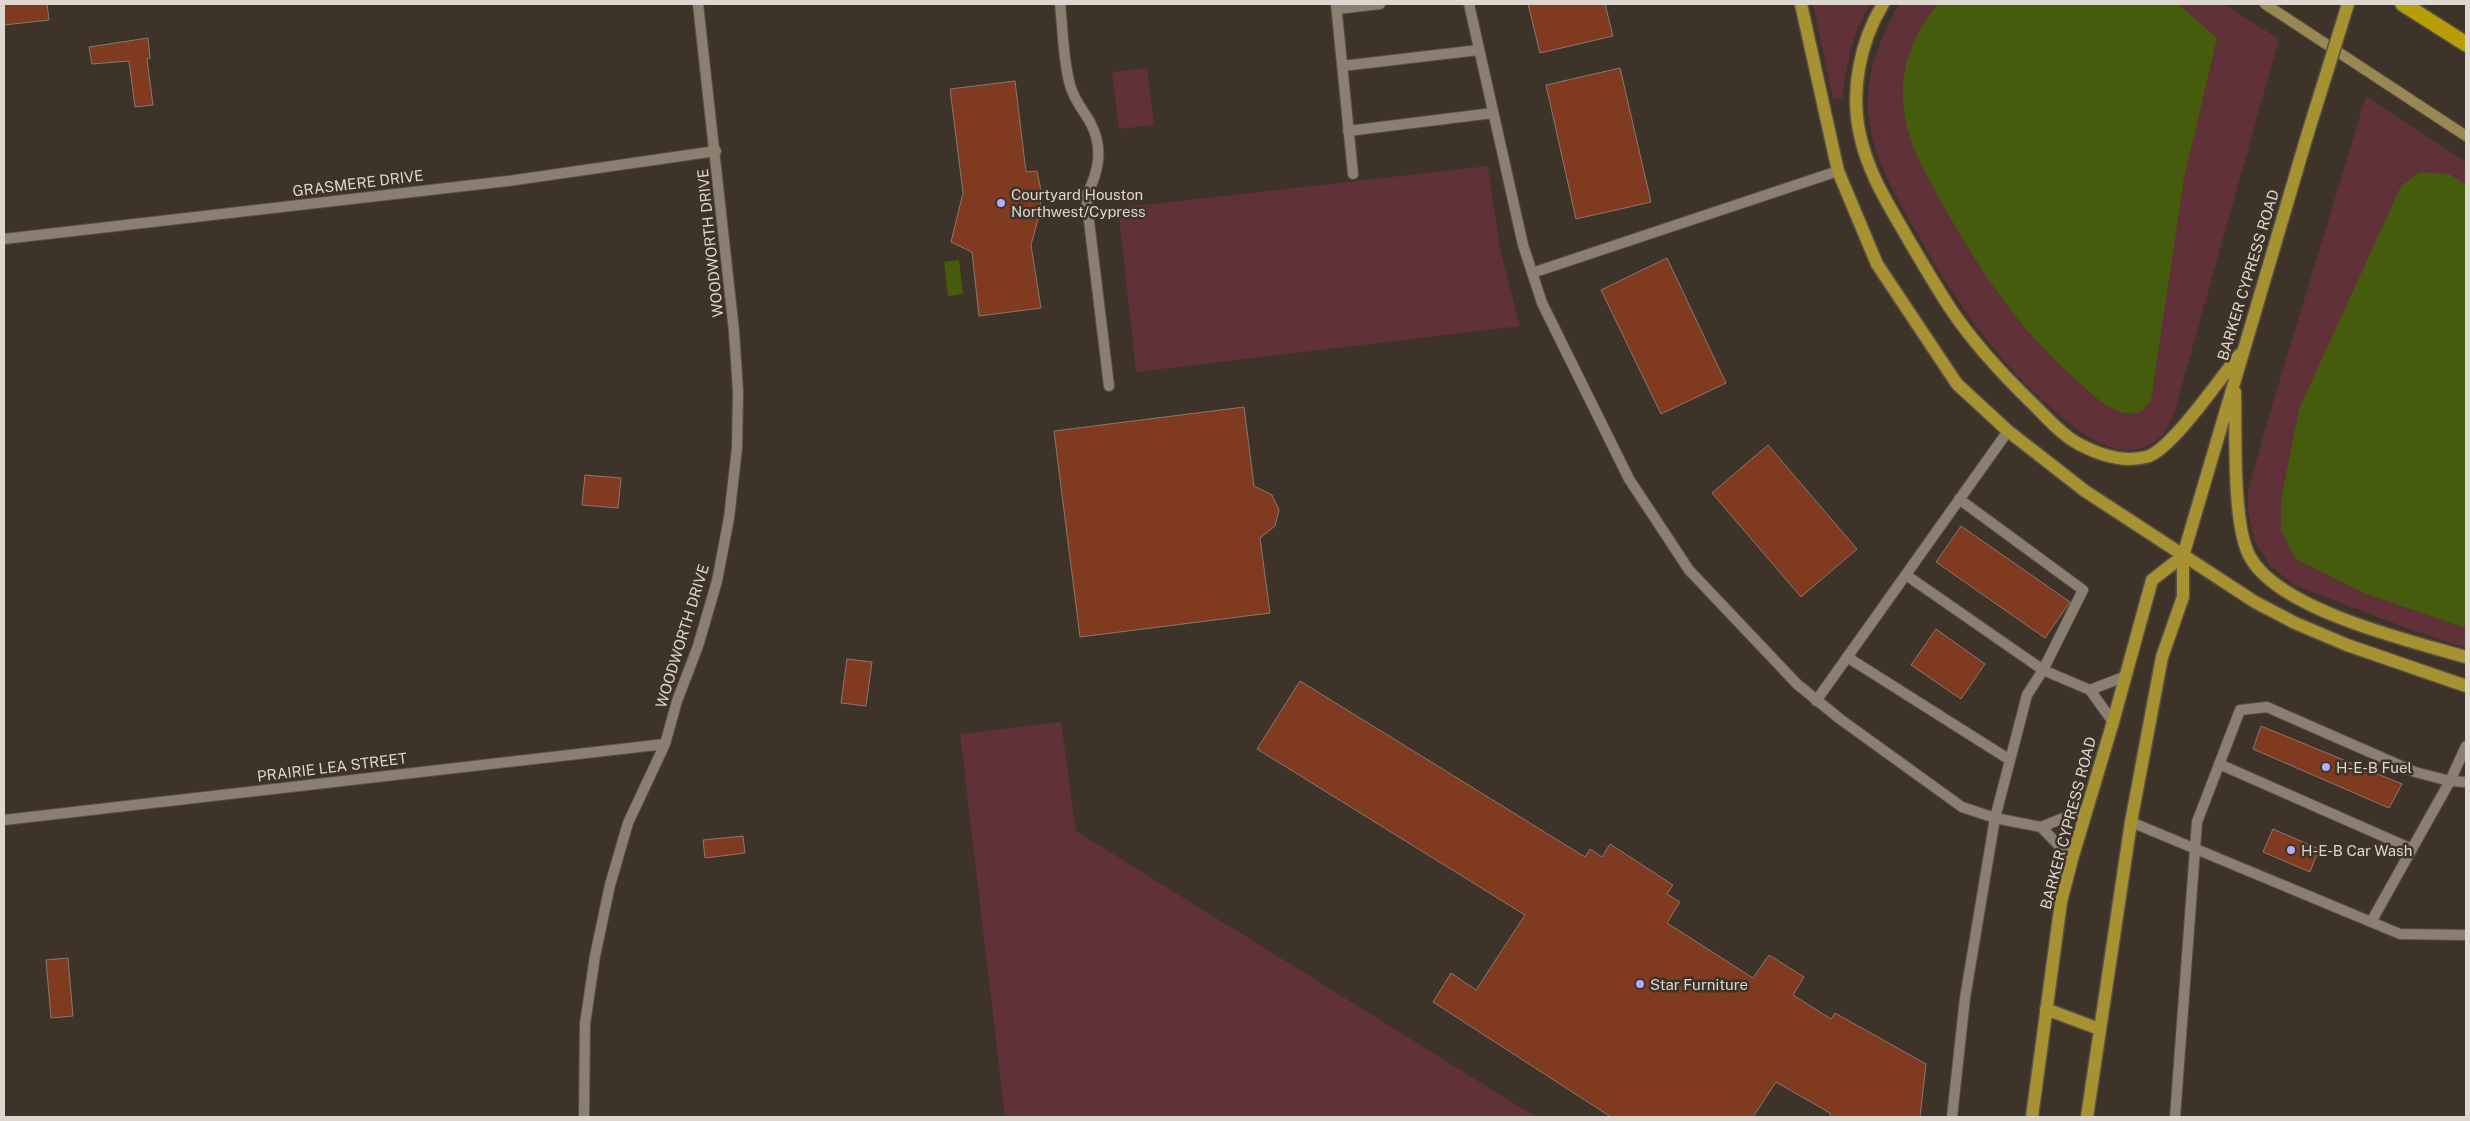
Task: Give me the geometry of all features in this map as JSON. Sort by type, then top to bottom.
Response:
[{"type":"highway","points":[[2403,4],[2466,44]]},
{"type":"main road","points":[[1801,4],[1838,171],[1877,264],[1957,384],[2008,431],[2085,491],[2255,602],[2295,623],[2346,645],[2466,686]]},
{"type":"main road","points":[[1883,4],[1864,46],[1856,89],[1859,132],[1871,174],[1950,309],[1981,348],[2053,424],[2076,442],[2094,451],[2116,458],[2134,459],[2148,457],[2167,444],[2244,349]]},
{"type":"main road","points":[[2265,4],[2466,136]]},
{"type":"main road","name":"BARKER CYPRESS ROAD","points":[[2087,1117],[2098,1029],[2130,822],[2162,657],[2182,597],[2182,556],[2348,4]]},
{"type":"main road","points":[[2234,380],[2240,524],[2250,557],[2271,583],[2306,604],[2396,638],[2466,657]]},
{"type":"main road","name":"BARKER CYPRESS ROAD","points":[[2032,1117],[2061,902],[2072,859],[2113,722],[2152,580],[2182,556]]},
{"type":"main road","points":[[2046,1009],[2098,1029]]},
{"type":"street","name":"WOODWORTH DRIVE","points":[[584,1117],[585,1024],[595,956],[610,884],[628,823],[664,744],[717,581],[729,518],[737,448],[738,392],[734,331],[716,151],[698,4]]},
{"type":"street","points":[[1060,4],[1070,84],[1077,104],[1090,123],[1098,141],[1099,162],[1095,180],[1086,196],[1109,386]]},
{"type":"street","points":[[1352,174],[1336,7],[1380,4]]},
{"type":"street","points":[[1469,4],[1523,245],[1532,273],[1557,336],[1629,479],[1689,570],[1797,684],[1816,701],[1962,807],[1995,818],[2041,827],[2086,809]]},
{"type":"street","points":[[1342,66],[1479,50]]},
{"type":"street","points":[[1348,131],[1493,113]]},
{"type":"street","name":"GRASMERE DRIVE","points":[[4,238],[508,181],[716,151]]},
{"type":"street","points":[[1532,273],[1838,171]]},
{"type":"street","points":[[1816,701],[2008,431]]},
{"type":"street","points":[[1952,1117],[1965,998],[1995,818],[2027,695],[2043,670],[2084,590],[1960,499]]},
{"type":"street","points":[[1906,575],[2043,670],[2090,690],[2113,722]]},
{"type":"street","points":[[1847,657],[2010,760]]},
{"type":"street","points":[[2090,690],[2126,676]]},
{"type":"street","points":[[2175,1117],[2197,822],[2240,710],[2266,707],[2415,772],[2450,782],[2466,782]]},
{"type":"street","name":"PRAIRIE LEA STREET","points":[[4,820],[664,744]]},
{"type":"street","points":[[2371,922],[2450,782],[2466,746]]},
{"type":"street","points":[[2219,764],[2412,849]]},
{"type":"street","points":[[2130,822],[2400,934],[2466,935]]},
{"type":"street","points":[[2041,827],[2072,859]]},
{"type":"shaded area","points":[[1813,4],[1871,4],[1855,37],[1848,61],[1842,98],[1833,99]]},
{"type":"shaded area","points":[[1899,4],[2223,4],[2279,39],[2173,417],[2163,434],[2148,445],[2135,450],[2121,450],[2107,446],[2081,432],[2035,394],[1976,326],[1926,250],[1879,160],[1869,119],[1868,103],[1871,73],[1879,45]]},
{"type":"shaded area","points":[[1938,4],[2178,4],[2217,38],[2184,178],[2151,400],[2141,412],[2124,413],[2109,407],[2095,397],[2040,345],[2004,301],[1971,253],[1924,169],[1913,146],[1906,122],[1903,95],[1904,80],[1906,66],[1915,40],[1921,27]]},
{"type":"shaded area","points":[[1147,68],[1154,125],[1119,129],[1112,72]]},
{"type":"shaded area","points":[[2366,96],[2466,162],[2466,648],[2412,630],[2294,585],[2270,566],[2255,542],[2248,511],[2248,492],[2265,429]]},
{"type":"shaded area","points":[[1488,166],[1500,249],[1520,326],[1136,372],[1118,208]]},
{"type":"shaded area","points":[[2420,172],[2449,174],[2466,185],[2466,628],[2364,593],[2296,559],[2281,530],[2281,500],[2299,409],[2401,186]]},
{"type":"shaded area","points":[[959,260],[963,294],[948,296],[944,262]]},
{"type":"shaded area","points":[[1061,722],[1076,831],[1536,1117],[1005,1117],[960,734]]},
{"type":"building","points":[[4,4],[47,4],[49,20],[4,25]]},
{"type":"building","points":[[1528,4],[1605,4],[1613,36],[1540,53]]},
{"type":"building","points":[[148,38],[150,58],[147,59],[153,105],[135,107],[129,61],[92,64],[89,47]]},
{"type":"building","points":[[1620,68],[1651,202],[1576,219],[1546,85]]},
{"type":"building","name":"Courtyard Houston Northwest/Cypress","points":[[1015,81],[1026,172],[1037,171],[1041,191],[1040,212],[1031,245],[1041,308],[979,316],[972,252],[951,242],[963,193],[950,89]]},
{"type":"building","points":[[1667,258],[1726,383],[1661,414],[1601,290]]},
{"type":"building","points":[[1244,407],[1254,486],[1272,495],[1279,510],[1275,526],[1260,538],[1270,613],[1080,637],[1054,431]]},
{"type":"building","points":[[1768,445],[1857,549],[1801,597],[1712,493]]},
{"type":"building","points":[[585,475],[621,478],[618,508],[582,505]]},
{"type":"building","points":[[1961,526],[2070,602],[2045,638],[1936,562]]},
{"type":"building","points":[[1936,629],[1985,664],[1961,699],[1911,665]]},
{"type":"building","points":[[847,659],[872,662],[866,706],[841,703]]},
{"type":"building","name":"Star Furniture","points":[[1300,681],[1585,857],[1590,849],[1602,857],[1610,844],[1673,885],[1667,894],[1680,902],[1667,923],[1753,978],[1769,955],[1804,977],[1793,995],[1831,1019],[1835,1013],[1926,1064],[1920,1117],[1830,1117],[1830,1113],[1776,1082],[1753,1117],[1611,1117],[1433,1002],[1451,973],[1476,990],[1525,915],[1257,749]]},
{"type":"building","name":"H-E-B Fuel","points":[[2261,726],[2402,784],[2389,808],[2253,749]]},
{"type":"building","name":"H-E-B Car Wash","points":[[2273,829],[2319,849],[2310,872],[2263,852]]},
{"type":"building","points":[[743,836],[745,853],[705,858],[703,840]]},
{"type":"building","points":[[68,958],[73,1016],[51,1018],[46,960]]},
{"type":"place","name":"Courtyard Houston Northwest/Cypress","points":[[1001,203]]},
{"type":"place","name":"H-E-B Fuel","points":[[2326,767]]},
{"type":"place","name":"H-E-B Car Wash","points":[[2291,850]]},
{"type":"place","name":"Star Furniture","points":[[1640,984]]}]
